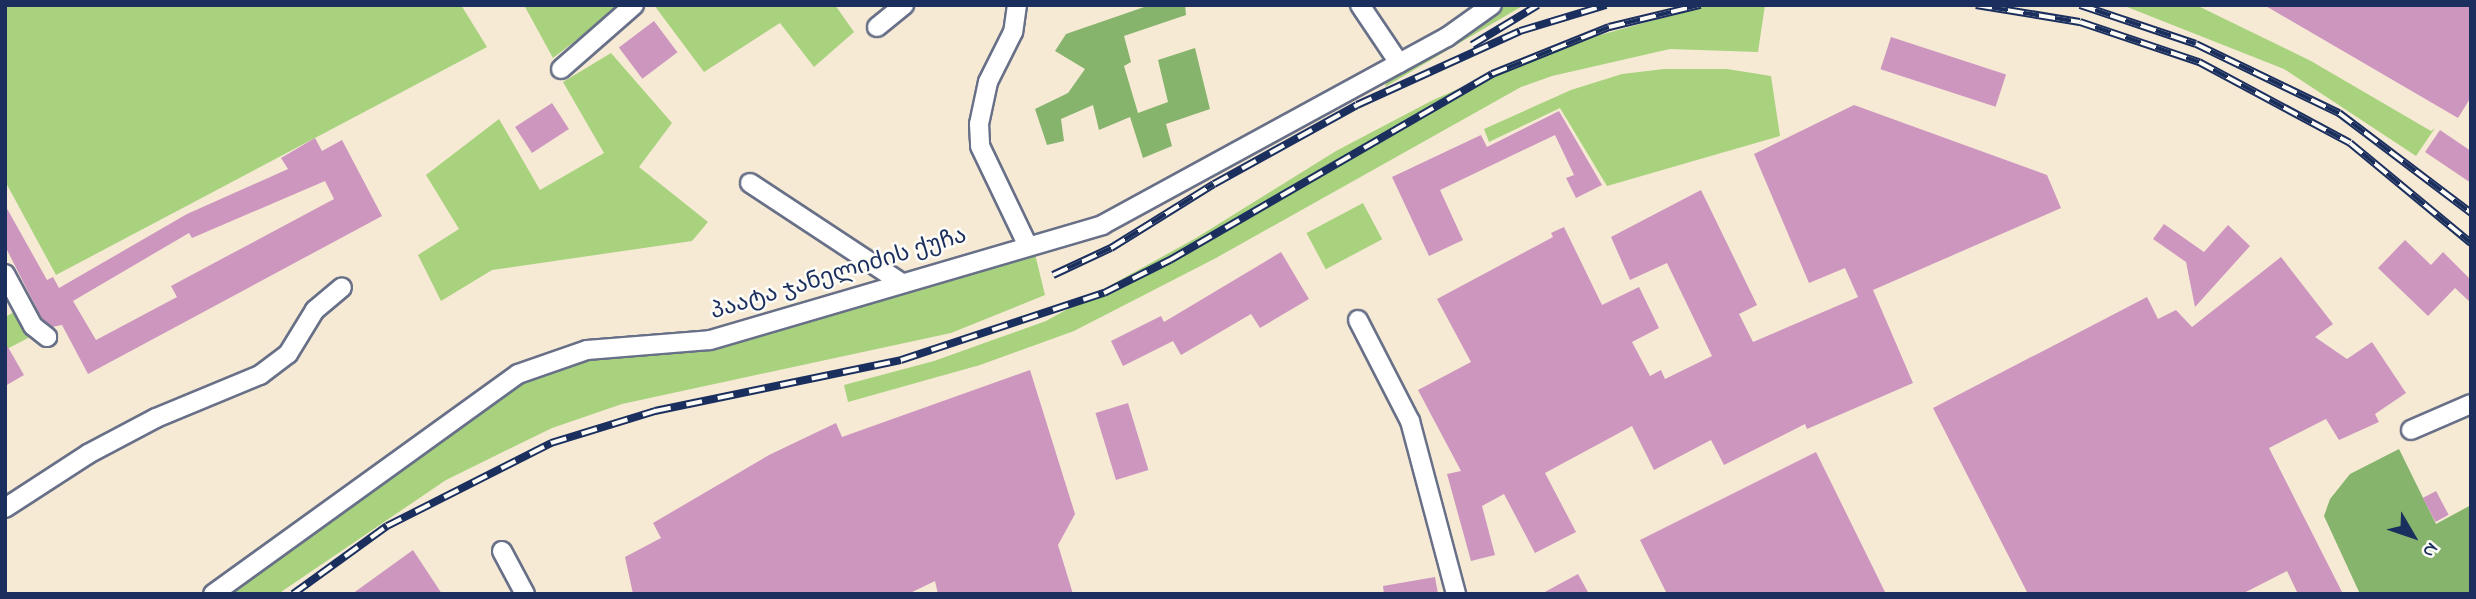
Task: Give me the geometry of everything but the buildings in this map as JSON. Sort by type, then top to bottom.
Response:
[{"type":"street","points":[[561,69],[634,5]]},
{"type":"street","points":[[877,27],[904,5]]},
{"type":"street","points":[[1017,5],[1013,33],[988,82],[979,124],[980,146],[1028,246]]},
{"type":"street","points":[[1360,5],[1399,62]]},
{"type":"street","name":"პაატა ჯანელიძის ქუჩა","points":[[213,594],[518,374],[587,350],[710,340],[900,282],[1102,225],[1151,202],[1399,62],[1492,5]]},
{"type":"street","points":[[750,183],[900,282]]},
{"type":"street","points":[[5,274],[33,326],[47,337]]},
{"type":"street","points":[[5,508],[76,461],[156,418],[260,375],[288,354],[315,310],[342,287]]},
{"type":"street","points":[[1358,320],[1410,421],[1456,594]]},
{"type":"street","points":[[2411,430],[2471,404]]},
{"type":"street","points":[[502,551],[525,594]]},
{"type":"green space","points":[[5,5],[461,5],[487,47],[56,275],[5,181]]},
{"type":"green space","points":[[524,5],[622,5],[553,58]]},
{"type":"green space","points":[[654,5],[835,5],[854,32],[814,67],[780,23],[704,72]]},
{"type":"green space","points":[[1150,5],[1185,5],[1186,15],[1124,36],[1131,62],[1124,66],[1138,113],[1168,102],[1158,60],[1195,48],[1210,109],[1166,124],[1172,146],[1143,158],[1130,117],[1099,130],[1093,105],[1061,119],[1064,141],[1047,145],[1035,109],[1068,93],[1085,69],[1055,51],[1066,34]]},
{"type":"green space","points":[[1503,5],[1524,5],[1385,87],[1387,80]]},
{"type":"green space","points":[[1765,5],[1758,52],[1670,49],[1552,76],[1521,87],[1216,258],[1074,331],[980,365],[848,402],[844,385],[934,361],[1046,321],[1196,238],[1336,151],[1433,100],[1549,49],[1702,7]]},
{"type":"green space","points":[[2122,5],[2196,5],[2311,61],[2431,131],[2435,128],[2416,156],[2284,69]]},
{"type":"green space","points":[[611,53],[672,123],[639,167],[708,222],[692,241],[492,270],[441,301],[418,255],[459,229],[426,175],[499,119],[540,190],[604,153],[563,82]]},
{"type":"green space","points":[[1664,69],[1727,69],[1771,76],[1780,136],[1607,186],[1560,108],[1489,142],[1484,129],[1571,90],[1622,74]]},
{"type":"green space","points":[[1363,203],[1382,239],[1326,269],[1306,233]]},
{"type":"green space","points":[[1035,254],[1045,295],[951,333],[622,404],[552,428],[446,480],[278,594],[228,594],[524,383],[590,358],[708,345]]},
{"type":"green space","points":[[16,311],[30,337],[5,350],[5,317]]},
{"type":"green space","points":[[2399,449],[2436,524],[2471,505],[2471,594],[2360,594],[2324,516],[2330,499],[2350,474]]},
{"type":"railway","points":[[1472,45],[1538,5]]},
{"type":"railway","points":[[1053,275],[1111,248],[1214,184],[1357,105],[1520,31],[1606,5]]},
{"type":"railway","points":[[293,594],[387,526],[551,443],[655,411],[901,360],[1104,293],[1170,260],[1492,74],[1609,27],[1700,5]]},
{"type":"railway","points":[[1976,5],[2080,22],[2199,62],[2350,143],[2471,243]]},
{"type":"railway","points":[[2080,5],[2196,44],[2339,113],[2471,213]]}]
